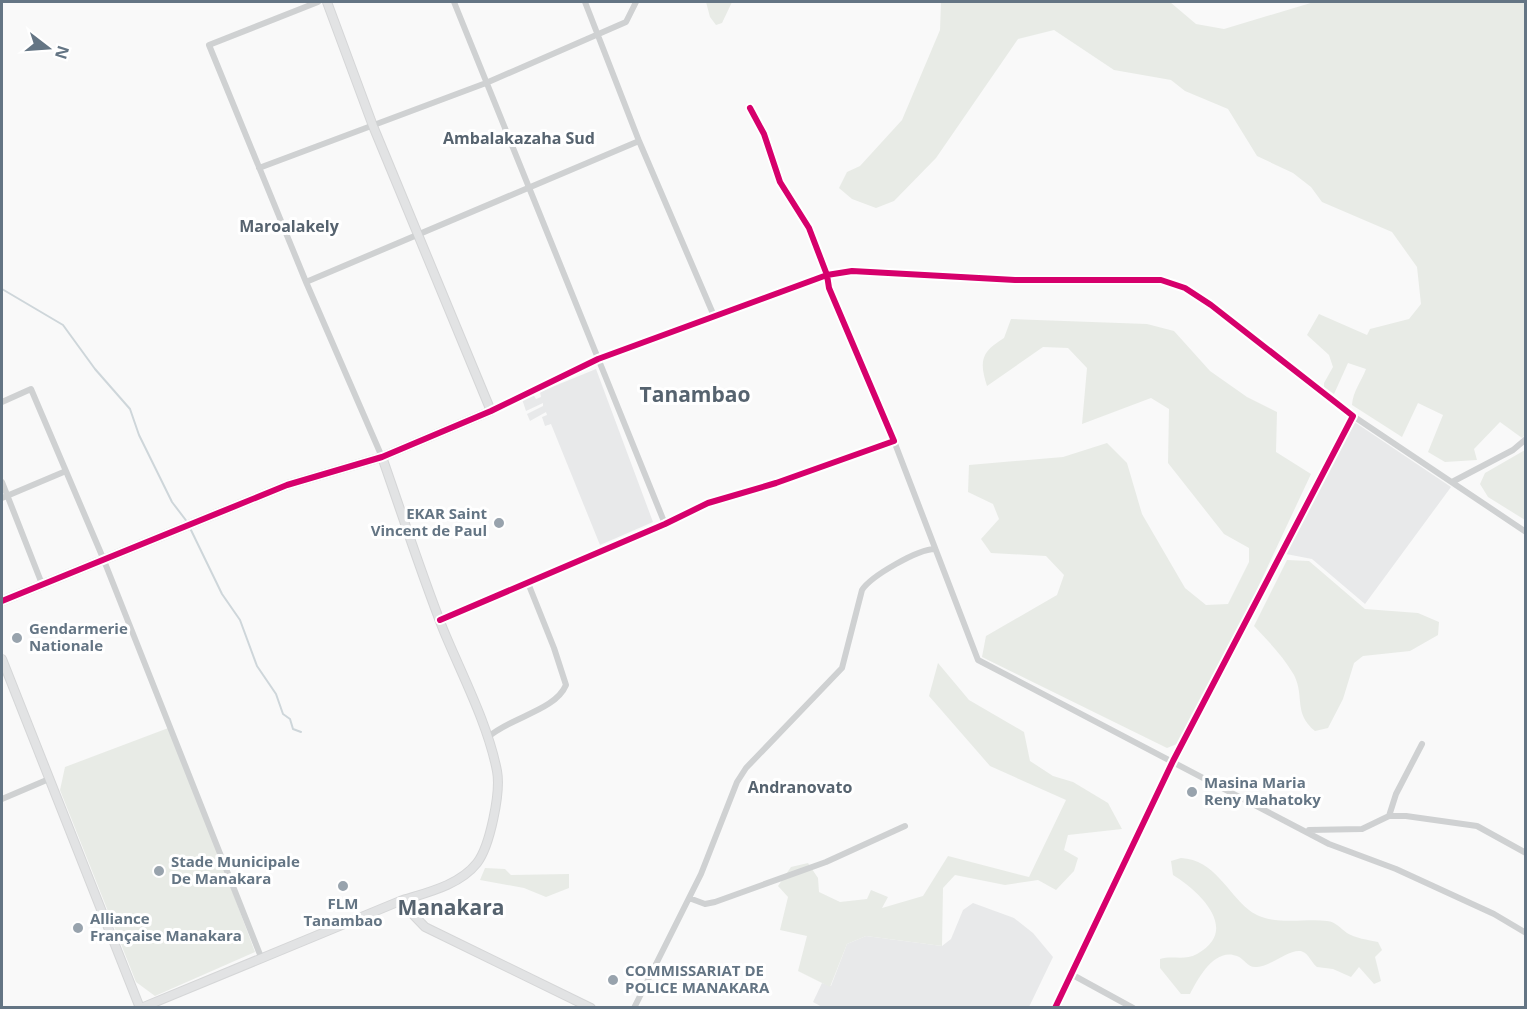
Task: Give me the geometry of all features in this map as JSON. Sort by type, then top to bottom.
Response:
[{"type":"street","points":[[2,659],[141,1008],[400,901],[447,885],[477,863],[488,840],[495,802],[497,772],[487,738],[440,621],[382,457],[306,282],[209,45],[318,2]]},
{"type":"street","points":[[327,2],[416,235],[491,411]]},
{"type":"street","points":[[454,2],[530,185],[665,524]]},
{"type":"street","points":[[585,2],[639,141],[714,316]]},
{"type":"street","points":[[259,168],[486,82],[599,34],[626,22],[636,2]]},
{"type":"street","points":[[750,108],[764,134],[780,182],[809,228],[827,275],[829,288],[894,441],[978,660],[1307,830],[1329,844],[1396,869],[1494,914],[1526,933]]},
{"type":"street","points":[[306,282],[530,185],[639,141]]},
{"type":"street","points":[[2,601],[196,520],[287,485],[382,457],[491,411],[598,360],[827,275],[852,271],[1015,280],[1161,280],[1185,288],[1211,304],[1353,416],[1526,532]]},
{"type":"street","points":[[2,402],[31,389],[103,558],[261,957]]},
{"type":"street","points":[[1055,1008],[1173,761],[1353,416]]},
{"type":"street","points":[[1452,482],[1512,450],[1526,439]]},
{"type":"street","points":[[440,621],[665,524],[708,503],[776,483],[894,441]]},
{"type":"street","points":[[4,497],[66,471]]},
{"type":"street","points":[[2,482],[4,497],[42,584]]},
{"type":"street","points":[[634,1008],[701,874],[736,782],[746,768],[842,668],[853,617],[866,583],[925,549],[935,549]]},
{"type":"street","points":[[487,738],[500,726],[555,701],[566,685],[528,583]]},
{"type":"street","points":[[1389,816],[1396,795],[1422,744]]},
{"type":"street","points":[[2,799],[49,779]]},
{"type":"street","points":[[1307,830],[1362,829],[1389,816],[1477,826],[1526,853]]},
{"type":"street","points":[[688,898],[705,904],[716,902],[826,862],[904,826]]},
{"type":"street","points":[[400,901],[425,927],[591,1008]]},
{"type":"street","points":[[1071,974],[1133,1008]]},
{"type":"shaded area","points":[[706,2],[732,2],[722,23],[716,25],[710,17]]},
{"type":"shaded area","points":[[941,2],[1170,2],[1196,24],[1224,29],[1314,2],[1525,2],[1525,435],[1522,438],[1500,422],[1474,449],[1477,460],[1445,462],[1428,452],[1443,415],[1418,403],[1402,437],[1352,405],[1366,369],[1348,363],[1334,394],[1324,387],[1333,367],[1329,355],[1307,335],[1319,314],[1367,335],[1370,329],[1409,319],[1421,304],[1417,267],[1392,232],[1322,202],[1311,187],[1293,173],[1257,156],[1228,109],[1185,91],[1171,80],[1114,70],[1054,30],[1018,39],[936,158],[894,201],[876,208],[852,199],[839,188],[847,172],[860,166],[902,120],[940,30]]},
{"type":"shaded area","points":[[1011,319],[1147,324],[1174,331],[1210,371],[1247,397],[1277,412],[1276,452],[1311,474],[1245,615],[1177,744],[1167,748],[982,657],[986,636],[1057,595],[1064,575],[1046,556],[991,553],[981,539],[999,519],[993,504],[968,492],[969,465],[1063,457],[1107,443],[1127,463],[1142,514],[1185,588],[1206,605],[1228,604],[1249,562],[1249,548],[1224,534],[1168,463],[1169,409],[1151,398],[1082,424],[1087,368],[1068,348],[1043,347],[987,386],[983,370],[984,358],[996,343],[1004,338]]},
{"type":"shaded area","points":[[596,369],[653,522],[600,545],[551,424],[545,426],[542,417],[547,415],[546,412],[530,421],[527,414],[543,406],[543,403],[526,411],[522,399],[533,394],[536,399],[541,397],[540,392]]},
{"type":"shaded area","points":[[1353,421],[1451,487],[1365,604],[1312,559],[1286,554]]},
{"type":"shaded area","points":[[1525,450],[1525,520],[1488,497],[1480,484],[1485,473]]},
{"type":"shaded area","points":[[1287,560],[1309,561],[1365,609],[1418,613],[1439,622],[1438,635],[1410,651],[1363,656],[1354,663],[1343,699],[1328,728],[1315,731],[1304,718],[1294,675],[1280,655],[1254,626]]},
{"type":"shaded area","points":[[938,663],[969,700],[1024,732],[1030,761],[1053,776],[1073,782],[1108,803],[1122,829],[1068,835],[1064,850],[1078,858],[1074,871],[1056,890],[1038,880],[1005,885],[955,875],[943,888],[942,946],[866,936],[847,944],[830,987],[798,971],[807,936],[780,930],[788,897],[778,886],[791,867],[808,863],[818,878],[819,892],[840,902],[867,899],[871,890],[888,897],[882,908],[923,896],[948,856],[1029,877],[1066,800],[990,766],[929,696]]},
{"type":"shaded area","name":"Stade Municipale De Manakara","points":[[171,727],[255,952],[155,996],[136,982],[60,790],[65,767]]},
{"type":"shaded area","points":[[1181,858],[1193,860],[1212,871],[1241,903],[1257,915],[1287,921],[1330,922],[1350,935],[1378,942],[1382,950],[1375,957],[1381,981],[1374,984],[1359,967],[1351,977],[1333,969],[1317,967],[1305,953],[1300,951],[1289,953],[1269,964],[1257,967],[1251,966],[1240,957],[1229,954],[1208,966],[1190,994],[1181,994],[1160,968],[1160,959],[1197,954],[1210,944],[1215,934],[1216,923],[1204,901],[1173,875],[1171,861]]},
{"type":"shaded area","points":[[485,868],[505,869],[511,875],[569,874],[569,888],[546,897],[524,888],[480,880]]},
{"type":"shaded area","points":[[973,903],[1014,918],[1033,933],[1053,957],[1029,1007],[824,1008],[813,1002],[822,983],[831,986],[847,944],[866,936],[942,946],[951,939],[963,910]]},
{"type":"waterway","points":[[2,289],[63,325],[95,369],[130,409],[139,435],[172,502],[188,523]]},
{"type":"waterway","points":[[190,528],[222,594],[240,620],[257,666],[276,694],[283,714],[290,719],[293,729],[301,732]]},
{"type":"cycle path","points":[[750,108],[764,134],[780,182],[809,228],[827,275],[852,271],[1015,280],[1161,280],[1185,288],[1211,305],[1353,416],[1173,761],[1055,1008]]},
{"type":"cycle path","points":[[2,601],[287,485],[382,457],[491,411],[598,359],[827,275],[829,288],[894,441],[776,483],[708,503],[665,524],[440,620]]},
{"type":"place","name":"EKAR Saint Vincent de Paul","points":[[499,523]]},
{"type":"place","name":"Gendarmerie Nationale","points":[[17,638]]},
{"type":"place","name":"Masina Maria Reny Mahatoky","points":[[1192,792]]},
{"type":"place","name":"Stade Municipale De Manakara","points":[[159,871]]},
{"type":"place","name":"FLM Tanambao","points":[[343,886]]},
{"type":"place","name":"Alliance Française Manakara","points":[[78,928]]},
{"type":"place","name":"COMMISSARIAT DE POLICE MANAKARA","points":[[613,980]]},
{"type":"district","name":"Ambalakazaha Sud","points":[[519,138]]},
{"type":"district","name":"Maroalakely","points":[[289,226]]},
{"type":"district","name":"Tanambao","points":[[695,395]]},
{"type":"district","name":"Andranovato","points":[[800,787]]},
{"type":"district","name":"Manakara","points":[[451,908]]}]
